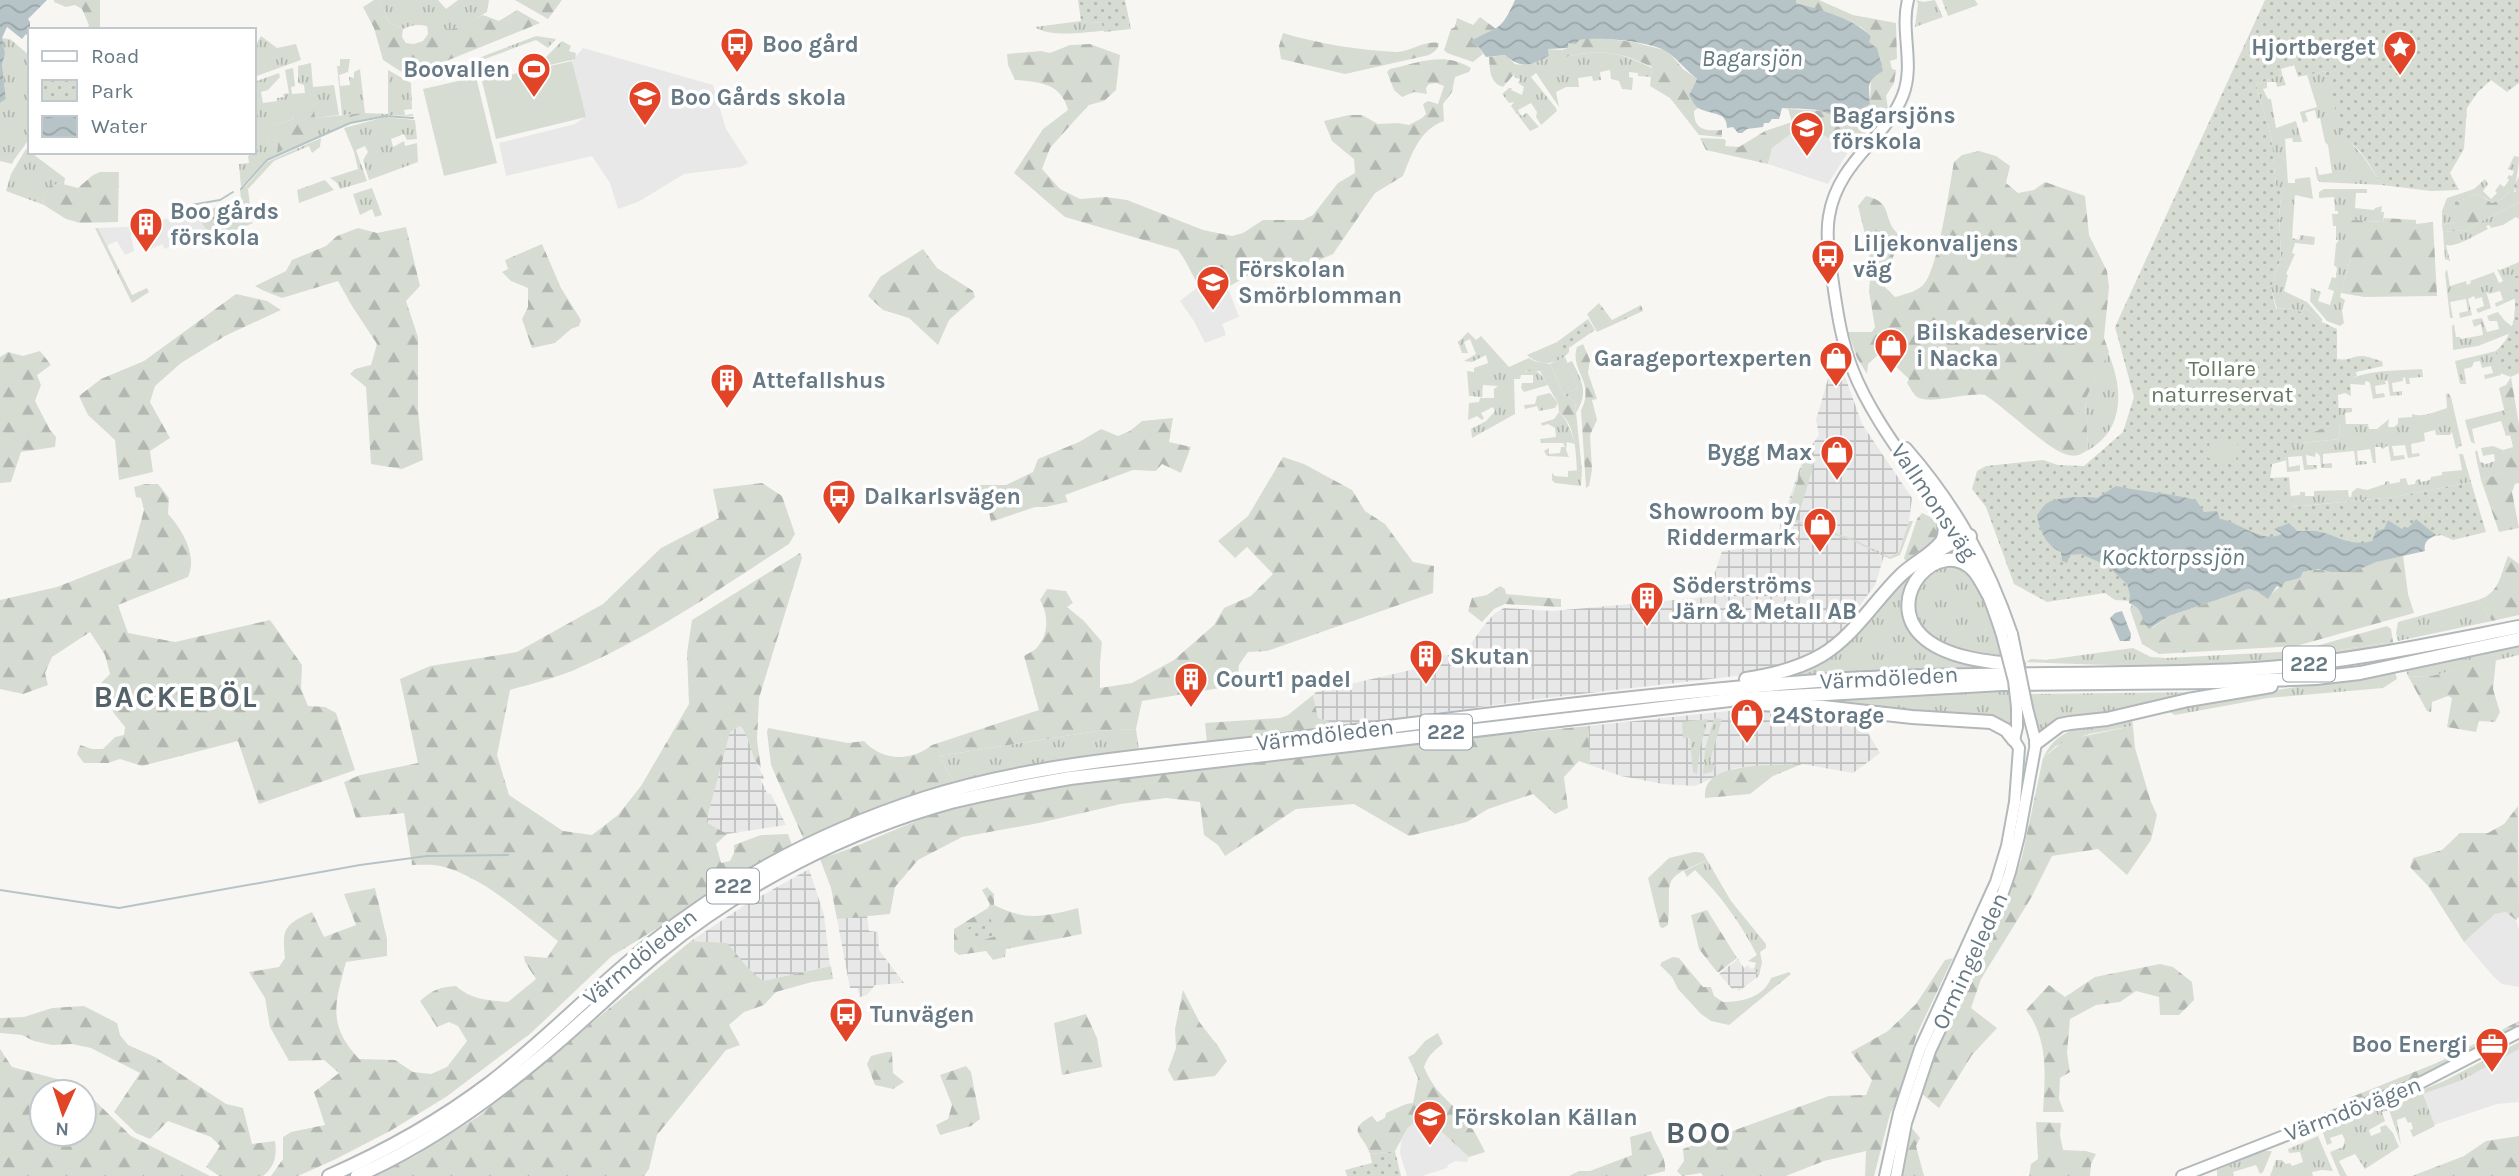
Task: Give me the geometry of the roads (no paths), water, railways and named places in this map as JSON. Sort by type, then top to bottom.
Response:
[{"type":"highway","points":[[1942,509],[1944,536],[1923,564],[1908,598],[1909,614],[1920,635],[1952,652],[2004,664],[2095,672]]},
{"type":"highway","points":[[1682,698],[1761,677],[1820,656],[1850,634],[1885,592],[1923,564],[1965,539]]},
{"type":"highway","points":[[1923,564],[1946,561],[1966,566],[1974,572],[1988,594]]},
{"type":"highway","name":"Värmdöleden","points":[[330,1176],[405,1138],[493,1081],[649,945],[752,874],[817,840],[923,799],[999,779],[1060,768],[1682,698],[1960,674],[2203,671],[2312,663],[2386,653],[2519,627]]},
{"type":"highway","name":"Värmdöleden","points":[[357,1176],[419,1144],[481,1104],[540,1058],[657,954],[714,912],[798,863],[896,820],[1005,789],[1070,778],[1682,698],[1963,686],[2316,678],[2404,664],[2519,639]]},
{"type":"highway","points":[[2036,743],[2060,725],[2107,719],[2188,700],[2316,678]]},
{"type":"highway","points":[[1682,698],[1991,722],[2006,730],[2016,744]]},
{"type":"main road","points":[[1908,0],[1905,17],[1908,69],[1904,93],[1888,120],[1859,154],[1841,182],[1828,217],[1830,260],[1842,335],[1852,369],[1874,412],[1942,494],[1965,539]]},
{"type":"main road","name":"Vallmonsväg","points":[[1874,412],[1965,539],[1988,594]]},
{"type":"main road","name":"Ormingeleden","points":[[1896,1176],[1899,1113],[2005,889],[2021,826],[2036,743],[2014,681],[2001,602],[1965,539]]},
{"type":"main road","name":"Ormingeleden","points":[[1988,594],[2007,634]]},
{"type":"main road","name":"Ormingeleden","points":[[1898,1128],[1926,1033],[1996,882],[2011,827],[2018,775],[2017,727],[2022,707]]},
{"type":"main road","points":[[2016,744],[2029,749],[2036,743]]},
{"type":"main road","name":"Värmdövägen","points":[[2182,1176],[2422,1082],[2519,1032]]},
{"type":"main road","points":[[1882,1176],[1898,1128]]},
{"type":"water","points":[[0,0],[47,0],[28,19],[28,36],[26,34],[22,39],[7,27],[2,38],[6,99],[0,103]]},
{"type":"water","name":"Bagarsjön","points":[[1515,0],[1796,0],[1796,3],[1836,15],[1855,24],[1871,36],[1869,42],[1877,48],[1883,71],[1869,84],[1870,104],[1853,113],[1834,117],[1816,110],[1782,108],[1779,119],[1764,123],[1763,127],[1738,133],[1733,127],[1727,128],[1722,116],[1697,107],[1689,95],[1697,79],[1669,53],[1651,45],[1625,40],[1587,39],[1579,40],[1576,44],[1568,43],[1568,48],[1548,49],[1549,56],[1526,64],[1516,63],[1505,55],[1486,57],[1471,41],[1502,23]]},
{"type":"water","name":"Kocktorpssjön","points":[[2116,486],[2196,500],[2204,512],[2217,511],[2220,519],[2266,536],[2282,534],[2274,529],[2289,523],[2297,531],[2318,531],[2352,542],[2365,543],[2372,541],[2376,531],[2384,529],[2388,520],[2402,529],[2409,527],[2416,519],[2436,535],[2427,541],[2425,551],[2376,562],[2353,572],[2317,569],[2303,572],[2300,578],[2285,582],[2281,588],[2277,586],[2268,599],[2249,589],[2169,616],[2149,629],[2138,608],[2129,603],[2127,584],[2106,565],[2081,554],[2070,555],[2067,563],[2062,561],[2061,552],[2047,541],[2038,520],[2037,515],[2049,502],[2073,497],[2097,498]]},
{"type":"water","points":[[2122,611],[2131,634],[2130,641],[2120,641],[2110,618]]},
{"type":"waterway","points":[[241,189],[267,160],[350,123],[386,116],[413,118]]},
{"type":"waterway","points":[[185,206],[220,200],[233,192]]},
{"type":"waterway","points":[[0,890],[119,908],[360,865],[427,856],[508,855]]},
{"type":"place","name":"Boo gård","points":[[737,74]]},
{"type":"place","name":"Hjortberget","points":[[2400,77]]},
{"type":"place","name":"Boovallen","points":[[534,99]]},
{"type":"place","name":"Boo Gårds skola","points":[[645,127]]},
{"type":"place","name":"Bagarsjöns förskola","points":[[1807,158]]},
{"type":"place","name":"Boo gårds förskola","points":[[146,254]]},
{"type":"place","name":"Liljekonvaljens väg","points":[[1828,286]]},
{"type":"place","name":"Förskolan Smörblomman","points":[[1213,312]]},
{"type":"place","name":"Bilskadeservice i Nacka","points":[[1891,375]]},
{"type":"place","name":"Garageportexperten","points":[[1836,388]]},
{"type":"place","name":"Attefallshus","points":[[727,410]]},
{"type":"place","name":"Bygg Max","points":[[1837,482]]},
{"type":"place","name":"Dalkarlsvägen","points":[[839,526]]},
{"type":"place","name":"Showroom by Riddermark","points":[[1820,554]]},
{"type":"place","name":"Söderströms Järn & Metall AB","points":[[1647,628]]},
{"type":"place","name":"Skutan","points":[[1426,686]]},
{"type":"place","name":"Court1 padel","points":[[1191,709]]},
{"type":"place","name":"24Storage","points":[[1747,745]]},
{"type":"place","name":"Tunvägen","points":[[846,1044]]},
{"type":"place","name":"Boo Energi","points":[[2492,1074]]},
{"type":"place","name":"Förskolan Källan","points":[[1430,1147]]},
{"type":"district","name":"BACKEBÖL","points":[[176,697]]},
{"type":"district","name":"BOO","points":[[1699,1133]]},
{"type":"park label","name":"Tollare naturreservat","points":[[2222,381]]}]
